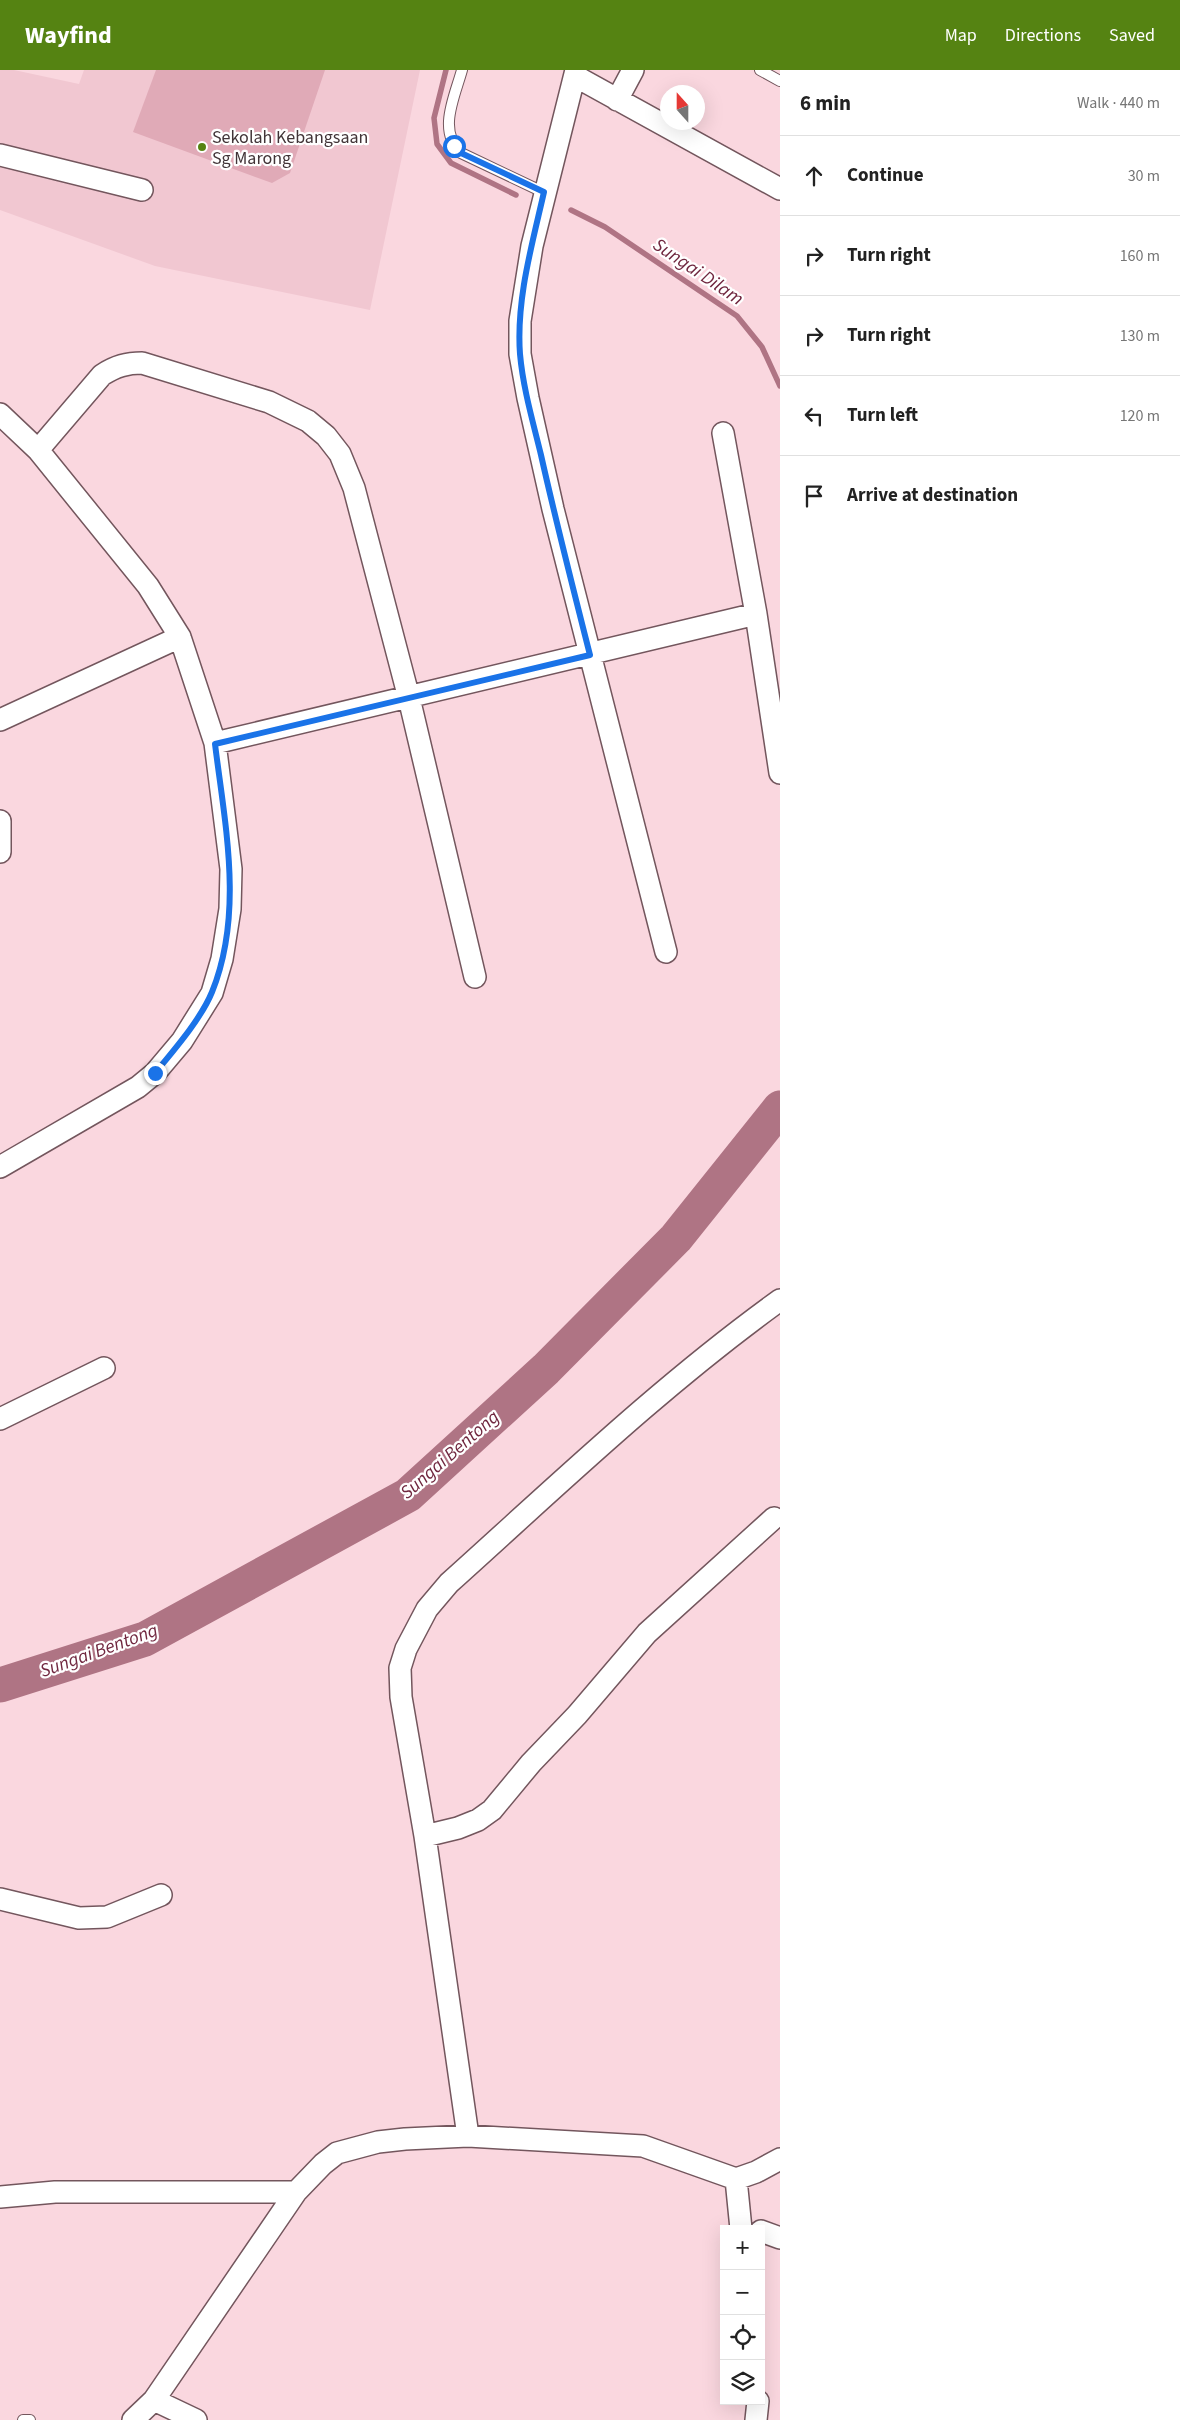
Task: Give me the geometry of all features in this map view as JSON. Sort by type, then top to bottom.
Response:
[{"type":"street","points":[[617,100],[633,70]]},
{"type":"street","points":[[666,952],[553,509],[528,398],[520,354],[520,321],[524,288],[544,192],[575,73],[617,100],[780,189]]},
{"type":"street","points":[[0,155],[142,190]]},
{"type":"street","points":[[38,450],[102,374],[114,367],[127,363],[142,363],[240,391],[269,402],[308,421],[326,436],[340,454],[348,471],[409,698],[475,978]]},
{"type":"street","points":[[0,414],[38,450],[148,586],[180,637],[215,744],[231,870],[230,909],[223,951],[212,993],[182,1041],[144,1083],[0,1168]]},
{"type":"street","points":[[723,433],[756,614],[780,773]]},
{"type":"street","points":[[215,744],[756,614]]},
{"type":"street","points":[[0,720],[180,637]]},
{"type":"street","points":[[0,821],[0,852]]},
{"type":"street","points":[[468,2136],[425,1836],[401,1697],[400,1668],[414,1630],[427,1609],[450,1583],[634,1417],[747,1324],[780,1300]]},
{"type":"street","points":[[0,1419],[104,1368]]},
{"type":"street","points":[[425,1836],[465,1826],[492,1810],[531,1763],[577,1715],[647,1633],[774,1518]]},
{"type":"street","points":[[0,1899],[79,1918],[108,1917],[161,1895]]},
{"type":"street","points":[[133,2420],[154,2400],[296,2192],[323,2164],[338,2153],[370,2144],[405,2139],[468,2136],[643,2146],[736,2179],[756,2172],[780,2158]]},
{"type":"street","points":[[736,2179],[748,2225]]},
{"type":"street","points":[[0,2197],[55,2192],[296,2192]]},
{"type":"street","points":[[765,2233],[780,2238]]},
{"type":"street","points":[[154,2400],[196,2420]]},
{"type":"street","points":[[756,2420],[758,2405]]},
{"type":"lane","points":[[462,70],[448,131],[454,146],[461,153],[544,192]]},
{"type":"lane","points":[[760,70],[780,81]]},
{"type":"lane","points":[[23,2420],[30,2420]]},
{"type":"shaded area","name":"Sekolah Kebangsaan Sg Marong","points":[[0,70],[14,70],[79,84],[84,70],[420,70],[370,310],[155,266],[0,210]]},
{"type":"shaded area","points":[[156,70],[325,70],[290,173],[272,183],[133,132]]},
{"type":"waterway","name":"Sungai Dilam","points":[[446,70],[434,118],[437,144],[451,163],[516,195]]},
{"type":"waterway","name":"Sungai Dilam","points":[[571,210],[605,227],[737,316],[762,347],[780,386]]},
{"type":"waterway","name":"Sungai Bentong","points":[[0,1685],[145,1639],[408,1495],[546,1369],[676,1238],[780,1108]]},
{"type":"place","name":"Sekolah Kebangsaan Sg Marong","points":[[202,147]]},
{"type":"route","points":[[155,1073],[182,1041],[212,993],[222,960],[230,909],[231,870],[215,744],[590,655],[553,509],[520,354],[520,321],[524,288],[544,192],[461,153],[454,146]]}]
